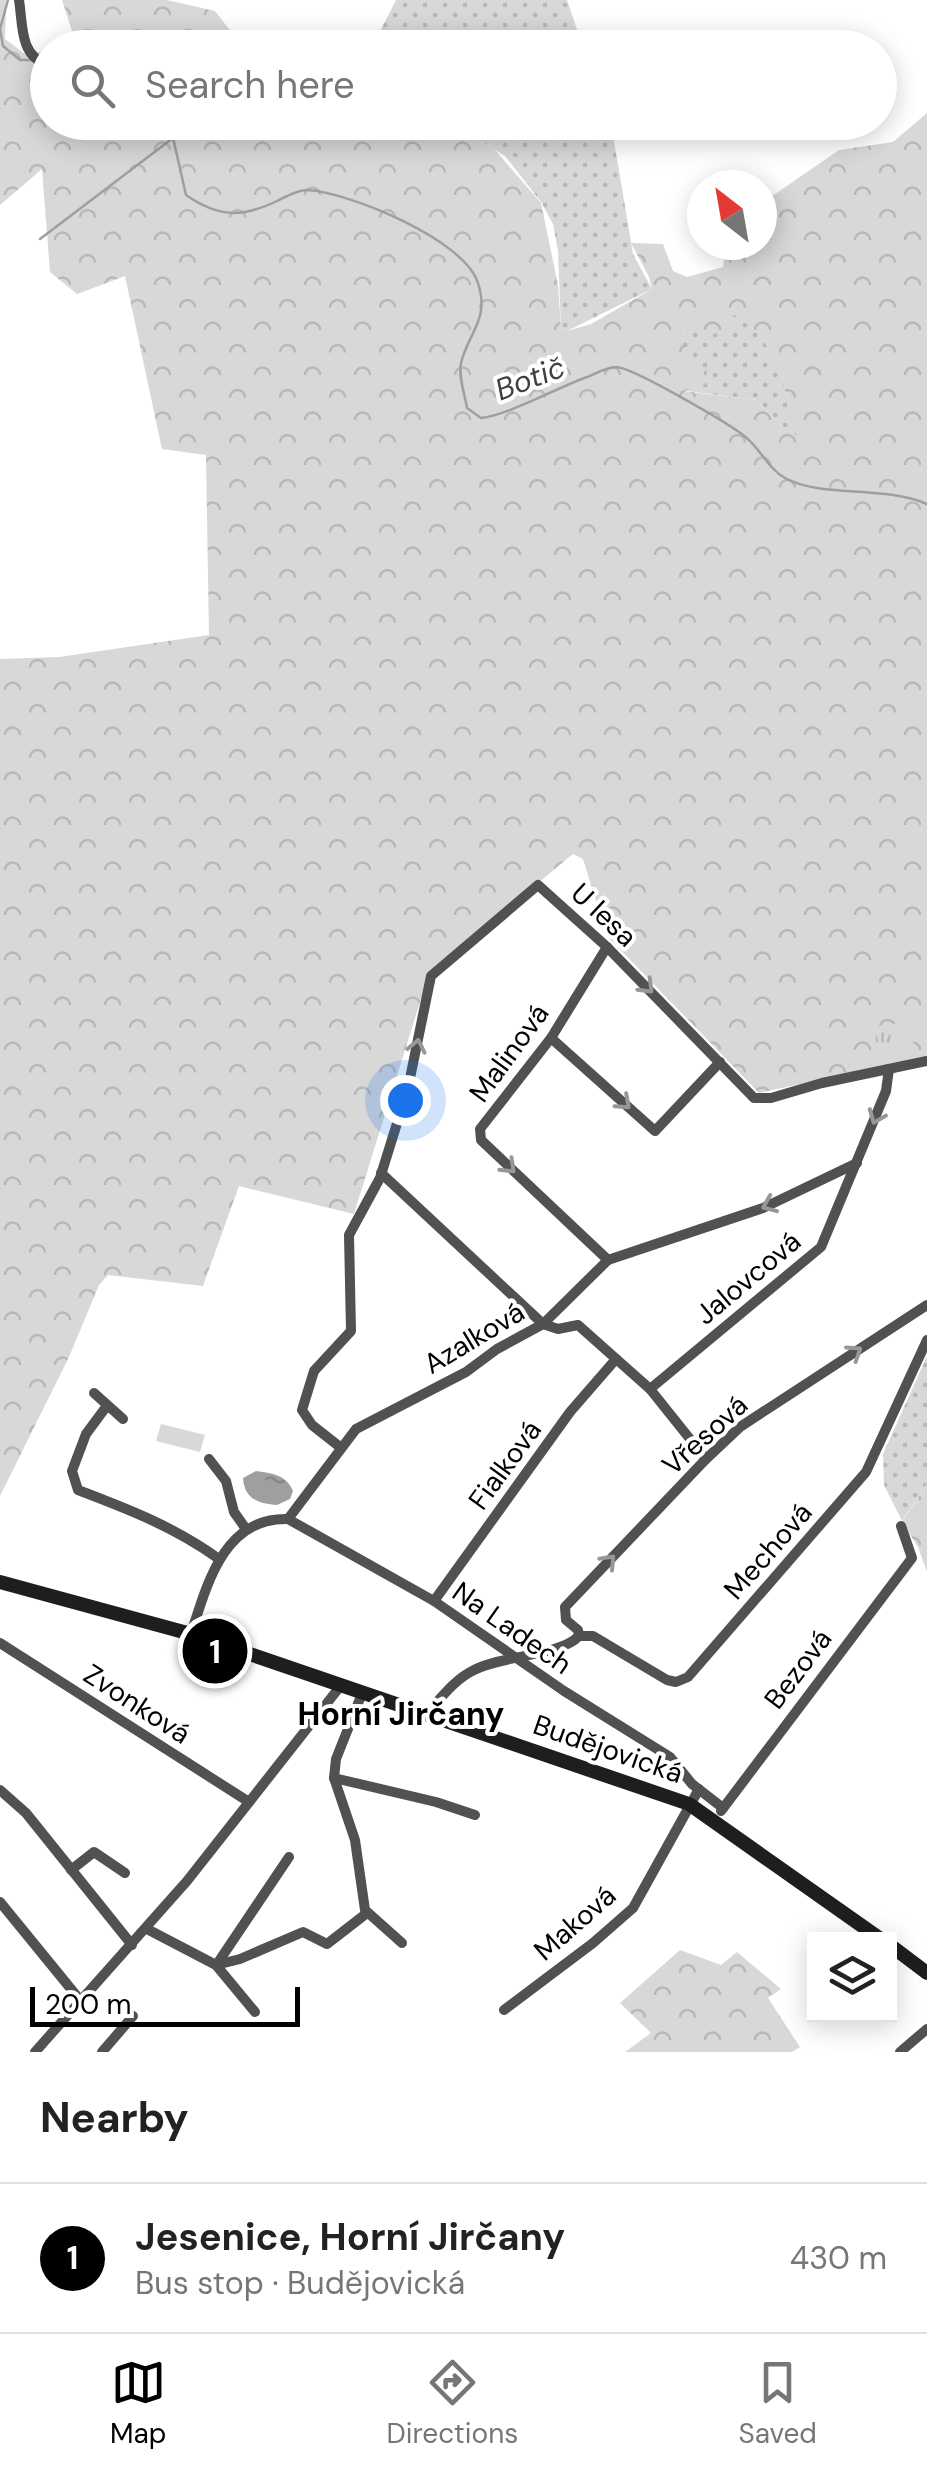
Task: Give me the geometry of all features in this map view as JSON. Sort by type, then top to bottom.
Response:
[{"type":"main road","name":"Budějovická","points":[[0,1582],[191,1634],[718,1814],[872,1932]]},
{"type":"main road","points":[[897,1950],[927,1972]]},
{"type":"street","points":[[19,0],[30,53]]},
{"type":"street","name":"U lesa","points":[[381,1173],[408,1088],[432,976],[538,885],[607,947],[754,1098],[771,1098],[927,1061]]},
{"type":"street","name":"Malinová","points":[[607,947],[552,1038],[480,1129],[481,1140],[608,1260]]},
{"type":"street","points":[[552,1038],[655,1131],[720,1062]]},
{"type":"street","name":"Jalovcová","points":[[650,1389],[821,1246],[886,1091],[889,1068]]},
{"type":"street","name":"Azalková","points":[[288,1519],[356,1429],[466,1372],[542,1324],[608,1260],[763,1208],[857,1164]]},
{"type":"street","points":[[340,1447],[312,1425],[302,1410],[314,1371],[351,1331],[349,1235],[381,1173],[542,1324],[558,1329],[578,1325],[650,1389],[706,1459]]},
{"type":"street","name":"Vřesová","points":[[579,1636],[578,1630],[566,1620],[565,1607],[706,1459],[740,1427],[927,1305]]},
{"type":"street","name":"Mechová","points":[[579,1636],[593,1636],[667,1680],[688,1678],[866,1472],[927,1340]]},
{"type":"street","name":"Fialková","points":[[434,1601],[570,1412],[616,1359]]},
{"type":"street","points":[[94,1393],[123,1419]]},
{"type":"street","points":[[106,1406],[86,1434],[72,1471],[78,1490],[188,1536],[219,1559]]},
{"type":"street","points":[[209,1459],[226,1481],[234,1512],[246,1530]]},
{"type":"street","points":[[191,1634],[210,1572],[219,1559],[246,1530],[267,1518],[288,1519]]},
{"type":"street","name":"Na Ladech","points":[[288,1519],[434,1601],[564,1692],[670,1757],[718,1814]]},
{"type":"street","name":"Bezová","points":[[718,1814],[912,1558],[901,1526]]},
{"type":"street","points":[[427,1713],[456,1681],[472,1670],[516,1655],[564,1646],[579,1636]]},
{"type":"street","name":"Zvonková","points":[[0,1643],[249,1802]]},
{"type":"street","points":[[35,2052],[188,1882],[342,1684]]},
{"type":"street","points":[[364,1691],[336,1759],[334,1778],[355,1840],[367,1914],[402,1943]]},
{"type":"street","points":[[334,1778],[474,1815]]},
{"type":"street","points":[[689,1804],[699,1789]]},
{"type":"street","points":[[0,1790],[26,1813],[132,1944]]},
{"type":"street","name":"Maková","points":[[504,2010],[593,1944],[632,1908],[689,1804]]},
{"type":"street","points":[[72,1870],[94,1852],[125,1873]]},
{"type":"street","points":[[216,1965],[290,1857]]},
{"type":"street","points":[[0,1902],[80,2000]]},
{"type":"street","points":[[216,1965],[240,1960],[303,1932],[326,1944],[367,1914]]},
{"type":"street","points":[[148,1929],[216,1965],[254,2012]]},
{"type":"street","points":[[102,2052],[133,2016]]},
{"type":"street","points":[[900,2052],[927,2029]]},
{"type":"green space","points":[[0,0],[6,0],[5,39],[25,54],[30,53],[30,140],[479,140],[495,150],[541,203],[558,285],[561,328],[567,331],[591,324],[652,289],[631,243],[663,244],[673,271],[687,277],[723,267],[724,260],[777,260],[777,193],[839,150],[897,140],[927,113],[927,1057],[759,1093],[607,936],[583,859],[573,854],[429,973],[354,1214],[239,1186],[203,1286],[108,1275],[99,1285],[69,1357],[0,1496],[0,659],[59,657],[209,635],[206,455],[162,449],[125,276],[77,294],[50,272],[42,169],[0,205]],"holes":[[[726,311],[744,321],[768,347],[797,435],[780,425],[757,400],[683,391],[705,384],[710,375],[681,342],[684,326],[700,332],[733,335]]]},
{"type":"green space","points":[[62,0],[167,0],[215,11],[230,30],[72,30]]},
{"type":"green space","points":[[396,0],[567,0],[577,30],[381,30]]},
{"type":"green space","points":[[479,140],[614,140],[633,254],[652,289],[567,331],[561,328],[553,224],[505,156]]},
{"type":"green space","points":[[725,310],[757,333],[768,347],[798,436],[780,425],[757,400],[680,390],[705,384],[681,342],[684,326],[732,335]]},
{"type":"green space","points":[[909,1023],[915,1049],[877,1055],[875,1026]]},
{"type":"green space","points":[[927,1356],[927,1484],[902,1521],[884,1485],[883,1454]]},
{"type":"green space","points":[[161,1424],[205,1435],[200,1452],[156,1441]]},
{"type":"green space","points":[[927,1484],[927,1572],[918,1547],[902,1522]]},
{"type":"green space","points":[[680,1950],[721,1965],[737,1952],[781,1989],[768,1998],[800,2047],[792,2052],[625,2052],[651,2033],[620,2003]]},
{"type":"water","points":[[256,1471],[287,1481],[293,1491],[290,1499],[277,1505],[253,1499],[243,1478]]},
{"type":"waterway","name":"Botič","points":[[8,0],[0,29],[3,46],[20,60],[30,60]]},
{"type":"waterway","points":[[40,239],[170,140]]},
{"type":"waterway","name":"Botič","points":[[173,140],[186,195],[209,208],[242,212],[300,191],[326,193],[403,221],[452,251],[469,267],[481,296],[480,317],[464,352],[460,374],[467,408],[481,418],[616,367],[659,385],[733,428],[785,478],[816,488],[891,495],[927,504]]},
{"type":"place","name":"Jesenice, Horní Jirčany","points":[[215,1651]]},
{"type":"district","name":"Horní Jirčany","points":[[401,1714]]}]
